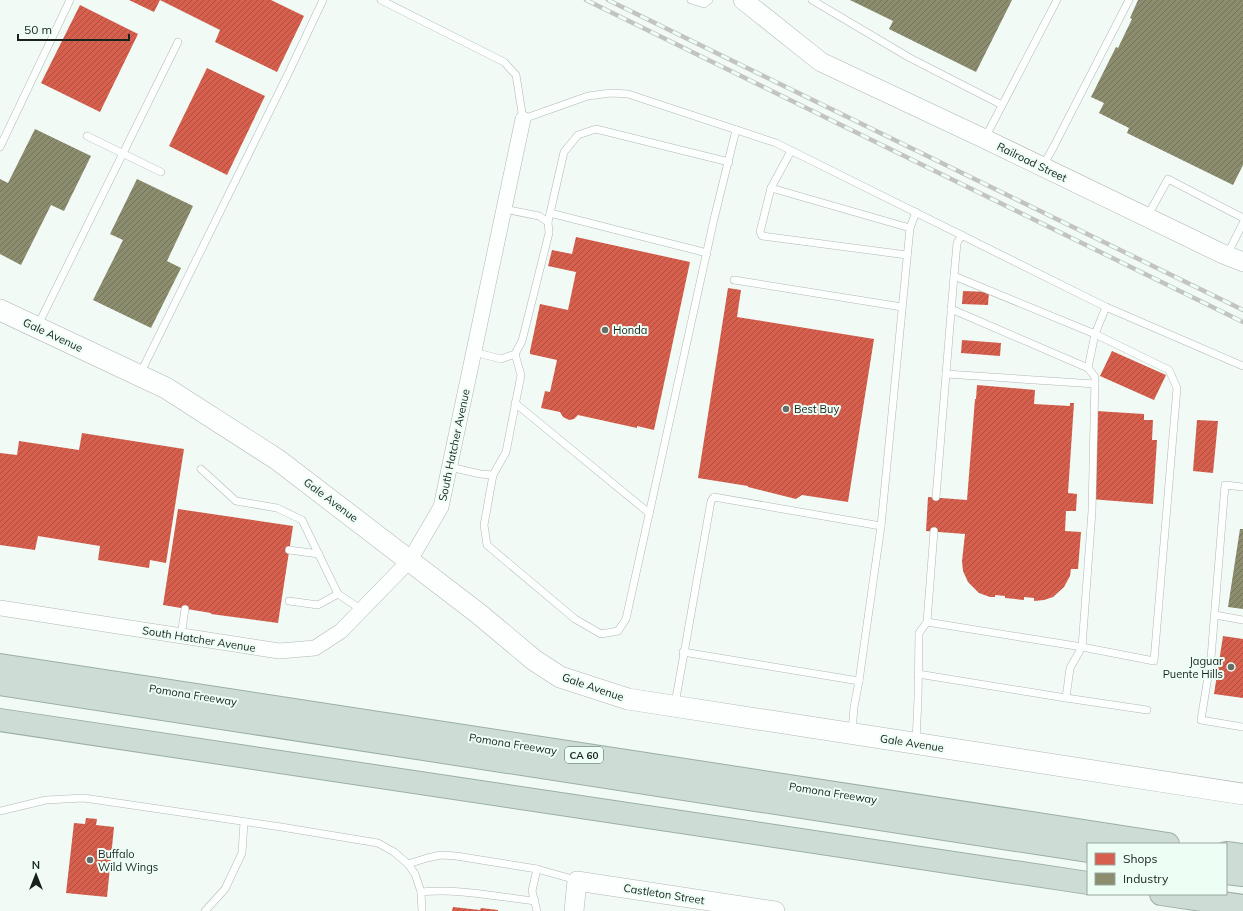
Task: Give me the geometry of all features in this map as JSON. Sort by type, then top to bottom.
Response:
[{"type":"highway","name":"Pomona Freeway","points":[[0,666],[1161,843]]},
{"type":"highway","points":[[0,684],[1087,851]]},
{"type":"highway","points":[[0,695],[1087,861]]},
{"type":"highway","points":[[0,720],[1087,883]]},
{"type":"highway","points":[[1227,853],[1243,855]]},
{"type":"highway","points":[[1227,873],[1243,875]]},
{"type":"highway","points":[[1227,882],[1243,885]]},
{"type":"highway","points":[[1168,895],[1243,906]]},
{"type":"main road","name":"Gale Avenue","points":[[0,310],[166,388],[278,460],[410,560],[479,614],[534,660],[560,677],[628,699],[674,707],[1243,794]]},
{"type":"street","name":"Railroad Street","points":[[743,0],[822,62],[985,138],[1235,259]]},
{"type":"street","name":"South Hatcher Avenue","points":[[0,608],[279,651],[315,648],[341,631],[410,560],[441,507],[523,119]]},
{"type":"street","points":[[574,911],[577,881]]},
{"type":"street","name":"Castleton Street","points":[[577,881],[775,911]]},
{"type":"lane","points":[[0,147],[70,0]]},
{"type":"lane","points":[[139,376],[323,0]]},
{"type":"lane","points":[[381,0],[504,62],[516,75],[523,119],[588,96],[616,93],[628,94],[776,143],[1106,306],[1243,366]]},
{"type":"lane","points":[[692,0],[704,4],[709,0]]},
{"type":"lane","points":[[812,0],[910,58],[1002,105]]},
{"type":"lane","points":[[985,138],[1057,0]]},
{"type":"lane","points":[[1043,166],[1129,0]]},
{"type":"lane","points":[[37,327],[178,42]]},
{"type":"lane","points":[[474,352],[501,359],[515,354],[522,341],[549,233],[548,222],[564,152],[578,135],[596,129],[729,162]]},
{"type":"lane","points":[[515,354],[521,375],[506,452],[493,475],[484,525],[487,545],[575,619],[600,634],[618,631],[626,619],[706,253],[736,130]]},
{"type":"lane","points":[[87,136],[161,172]]},
{"type":"lane","points":[[791,151],[771,188],[760,232],[762,236],[907,255]]},
{"type":"lane","points":[[1147,217],[1168,179],[1243,218]]},
{"type":"lane","points":[[771,188],[910,228]]},
{"type":"lane","points":[[504,208],[539,216],[548,222]]},
{"type":"lane","points":[[852,734],[854,707],[881,526],[910,228],[916,212]]},
{"type":"lane","points":[[550,213],[706,253]]},
{"type":"lane","points":[[1235,259],[1243,223]]},
{"type":"lane","points":[[936,497],[954,276],[958,243],[962,235]]},
{"type":"lane","points":[[927,622],[1082,647],[1154,661],[1177,388],[1169,370],[1095,334],[954,276]]},
{"type":"lane","points":[[734,280],[902,307]]},
{"type":"lane","points":[[1088,368],[1095,334],[1106,306]]},
{"type":"lane","points":[[951,309],[1088,368],[1095,378],[1092,511],[1082,647],[1070,668],[1066,698]]},
{"type":"lane","points":[[946,374],[1095,384]]},
{"type":"lane","points":[[515,403],[649,513]]},
{"type":"lane","points":[[450,467],[480,474],[493,475]]},
{"type":"lane","points":[[201,469],[236,501],[277,508],[302,520],[338,594],[362,610]]},
{"type":"lane","points":[[1243,487],[1226,485],[1211,658],[1201,720],[1243,727]]},
{"type":"lane","points":[[674,707],[711,500],[714,497],[881,526]]},
{"type":"lane","points":[[916,744],[919,633],[927,622],[934,531]]},
{"type":"lane","points":[[289,550],[319,554]]},
{"type":"lane","points":[[289,601],[318,605],[338,594]]},
{"type":"lane","points":[[181,636],[185,609]]},
{"type":"lane","points":[[1215,616],[1243,620]]},
{"type":"lane","points":[[683,652],[859,681]]},
{"type":"lane","points":[[918,674],[1147,710]]},
{"type":"lane","points":[[0,811],[46,800],[84,798],[378,843],[394,852],[408,864],[415,874],[420,892],[422,911]]},
{"type":"lane","points":[[205,911],[225,889],[242,853],[244,822]]},
{"type":"lane","points":[[408,864],[427,858],[449,855],[537,869],[577,881]]},
{"type":"lane","points":[[537,869],[532,891],[537,911]]},
{"type":"lane","points":[[420,892],[454,891],[535,901]]},
{"type":"building: Shops","points":[[129,0],[160,0],[154,12]]},
{"type":"building: Shops","points":[[160,0],[271,0],[304,16],[277,72],[215,42],[220,30]]},
{"type":"building: Shops","points":[[80,5],[138,34],[100,112],[41,83]]},
{"type":"building: Shops","points":[[207,68],[265,96],[227,175],[169,146]]},
{"type":"building: Shops","name":"Honda","points":[[576,237],[690,262],[654,430],[637,426],[637,428],[578,415],[574,419],[569,420],[563,417],[560,412],[541,408],[545,391],[550,392],[557,360],[530,354],[530,351],[540,304],[568,310],[576,272],[548,266],[552,250],[572,254]]},
{"type":"building: Shops","name":"Best Buy","points":[[728,288],[741,290],[737,317],[874,339],[848,502],[802,495],[796,499],[748,486],[698,478]]},
{"type":"building: Shops","points":[[963,291],[989,292],[988,305],[962,304]]},
{"type":"building: Shops","points":[[962,340],[1001,343],[1000,356],[961,353]]},
{"type":"building: Shops","points":[[1112,351],[1166,375],[1154,400],[1100,376]]},
{"type":"building: Shops","points":[[977,385],[1035,390],[1034,404],[1070,406],[1070,403],[1074,403],[1068,493],[1077,494],[1076,511],[1066,511],[1065,531],[1081,532],[1078,569],[1071,569],[1070,576],[1064,587],[1053,597],[1034,601],[1034,598],[1024,597],[1024,600],[1005,598],[1005,596],[995,595],[995,597],[990,597],[979,593],[968,582],[963,571],[962,561],[965,534],[926,531],[928,497],[967,500]]},
{"type":"building: Shops","points":[[1096,411],[1144,414],[1144,420],[1153,420],[1152,440],[1157,440],[1153,504],[1090,499]]},
{"type":"building: Shops","points":[[1197,420],[1218,421],[1213,473],[1193,471]]},
{"type":"building: Shops","points":[[82,433],[184,449],[166,563],[150,560],[149,568],[98,560],[100,546],[38,536],[35,550],[0,545],[0,453],[17,455],[19,441],[79,450]]},
{"type":"building: Shops","points":[[178,509],[293,526],[278,623],[211,614],[163,605]]},
{"type":"building: Shops","name":"Jaguar Puente Hills","points":[[1223,636],[1243,639],[1243,698],[1214,694]]},
{"type":"building: Shops","name":"Buffalo Wild Wings","points":[[86,818],[97,819],[96,825],[114,827],[107,897],[66,893],[74,823],[85,824]]},
{"type":"building: Shops","points":[[453,907],[480,910],[481,908],[498,911],[452,911]]},
{"type":"building: Industry","points":[[850,0],[1012,0],[976,72],[889,29],[893,21]]},
{"type":"building: Industry","points":[[1138,0],[1243,0],[1243,165],[1233,185],[1127,133],[1129,128],[1099,113],[1104,103],[1091,97],[1116,47],[1118,48],[1132,19],[1130,18]]},
{"type":"building: Industry","points":[[35,129],[91,156],[64,211],[51,205],[21,265],[0,254],[0,179],[8,183]]},
{"type":"building: Industry","points":[[137,179],[193,206],[167,261],[181,268],[151,328],[93,300],[123,240],[110,234]]},
{"type":"building: Industry","points":[[1240,529],[1243,529],[1243,609],[1228,607]]},
{"type":"railway","points":[[586,0],[1243,322]]},
{"type":"railway","points":[[608,0],[1243,310]]},
{"type":"place","name":"Honda","points":[[605,330]]},
{"type":"place","name":"Best Buy","points":[[786,409]]},
{"type":"place","name":"Jaguar Puente Hills","points":[[1231,667]]},
{"type":"place","name":"Buffalo Wild Wings","points":[[90,860]]}]
